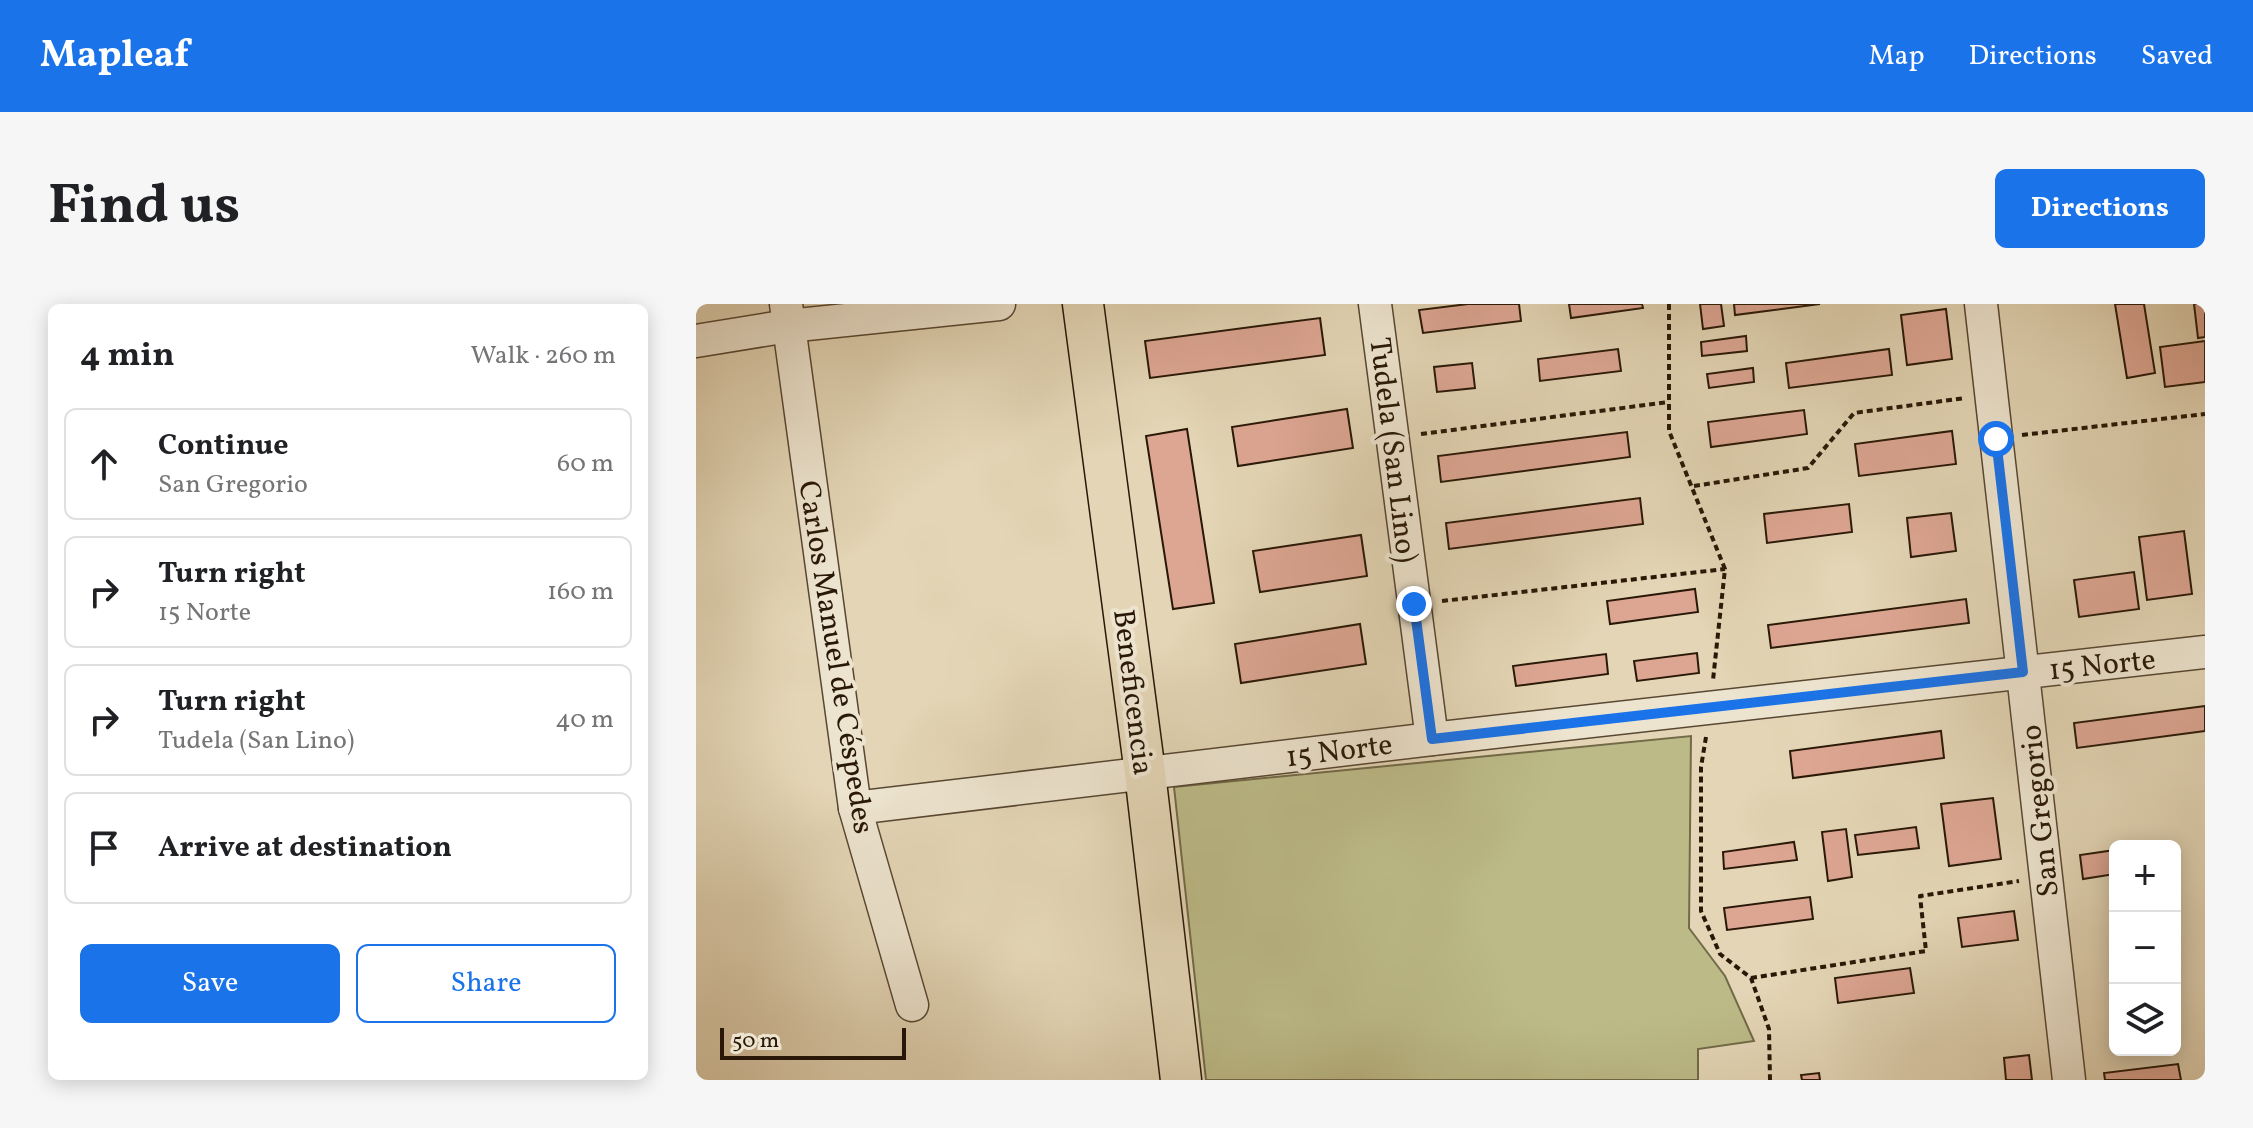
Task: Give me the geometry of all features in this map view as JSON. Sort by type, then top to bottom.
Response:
[{"type":"main road","name":"Beneficencia","points":[[1083,304],[1145,773],[1181,1080]]},
{"type":"street","points":[[696,341],[787,315],[999,304]]},
{"type":"street","name":"Tudela (San Lino)","points":[[1375,304],[1432,739]]},
{"type":"street","name":"San Gregorio","points":[[1981,304],[2069,1080]]},
{"type":"street","name":"Carlos Manuel de Céspedes","points":[[787,315],[855,808],[912,1005]]},
{"type":"street","name":"15 Norte","points":[[855,808],[2205,652]]},
{"type":"path","points":[[1693,487],[1808,468],[1854,413],[1991,395]]},
{"type":"path","points":[[1393,438],[1669,402]]},
{"type":"path","points":[[1996,439],[2205,414]]},
{"type":"path","points":[[1414,604],[1725,569]]},
{"type":"path","points":[[1751,978],[1926,951],[1920,896],[2046,877]]},
{"type":"shaded area","points":[[1691,736],[1689,928],[1725,976],[1754,1041],[1698,1049],[1698,1080],[1206,1080],[1174,787]]},
{"type":"building","points":[[1468,304],[1519,304],[1521,321],[1423,333],[1419,310]]},
{"type":"building","points":[[1569,304],[1642,304],[1643,308],[1571,318]]},
{"type":"building","points":[[1700,304],[1721,304],[1724,326],[1703,329]]},
{"type":"building","points":[[1734,304],[1820,304],[1735,315]]},
{"type":"building","points":[[2115,304],[2144,304],[2155,373],[2127,378]]},
{"type":"building","points":[[2194,304],[2205,304],[2205,337],[2198,338]]},
{"type":"building","points":[[1946,309],[1952,359],[1907,365],[1901,315]]},
{"type":"building","points":[[1320,318],[1325,355],[1150,378],[1145,341]]},
{"type":"building","points":[[1746,336],[1747,351],[1702,356],[1701,342]]},
{"type":"building","points":[[2205,341],[2205,382],[2165,387],[2160,347]]},
{"type":"building","points":[[1618,349],[1621,371],[1540,381],[1538,359]]},
{"type":"building","points":[[1889,349],[1892,375],[1789,388],[1786,363]]},
{"type":"building","points":[[1472,363],[1475,388],[1437,392],[1434,367]]},
{"type":"building","points":[[1753,368],[1754,382],[1709,388],[1707,374]]},
{"type":"building","points":[[1347,409],[1353,448],[1238,466],[1232,427]]},
{"type":"building","points":[[1804,410],[1807,434],[1711,447],[1708,422]]},
{"type":"building","points":[[1187,429],[1214,603],[1173,609],[1146,436]]},
{"type":"building","points":[[1952,431],[1956,464],[1859,476],[1855,444]]},
{"type":"building","points":[[1627,432],[1630,457],[1441,482],[1438,456]]},
{"type":"building","points":[[1640,498],[1643,524],[1449,549],[1446,523]]},
{"type":"building","points":[[1849,504],[1852,532],[1767,543],[1764,514]]},
{"type":"building","points":[[1951,513],[1956,551],[1911,557],[1907,518]]},
{"type":"building","points":[[2184,531],[2192,594],[2147,600],[2139,537]]},
{"type":"building","points":[[1361,535],[1367,576],[1260,592],[1253,551]]},
{"type":"building","points":[[2134,572],[2139,609],[2079,617],[2074,580]]},
{"type":"building","points":[[1695,589],[1698,612],[1610,624],[1607,601]]},
{"type":"building","points":[[1966,599],[1969,623],[1771,648],[1768,625]]},
{"type":"building","points":[[1360,624],[1366,664],[1241,683],[1235,644]]},
{"type":"building","points":[[1697,653],[1699,673],[1637,681],[1634,661]]},
{"type":"building","points":[[1606,654],[1608,674],[1516,686],[1513,666]]},
{"type":"building","points":[[2205,706],[2205,731],[2077,748],[2074,723]]},
{"type":"building","points":[[1941,731],[1944,758],[1793,778],[1790,751]]},
{"type":"building","points":[[1993,798],[2001,859],[1949,866],[1941,804]]},
{"type":"building","points":[[1916,827],[1919,848],[1858,855],[1855,835]]},
{"type":"building","points":[[1846,829],[1852,877],[1828,881],[1822,832]]},
{"type":"building","points":[[1794,842],[1797,860],[1724,869],[1723,852]]},
{"type":"building","points":[[2109,851],[2109,875],[2083,879],[2080,855]]},
{"type":"building","points":[[1810,897],[1813,919],[1727,930],[1724,908]]},
{"type":"building","points":[[2014,911],[2018,940],[1962,947],[1958,918]]},
{"type":"building","points":[[1910,968],[1914,993],[1838,1003],[1835,978]]},
{"type":"building","points":[[2029,1055],[2032,1080],[2006,1080],[2004,1058]]},
{"type":"building","points":[[2178,1064],[2181,1080],[2105,1080],[2104,1073]]},
{"type":"building","points":[[1819,1073],[1820,1080],[1802,1080],[1801,1075]]},
{"type":"route","points":[[1414,604],[1432,739],[2023,672],[1996,439]]}]
